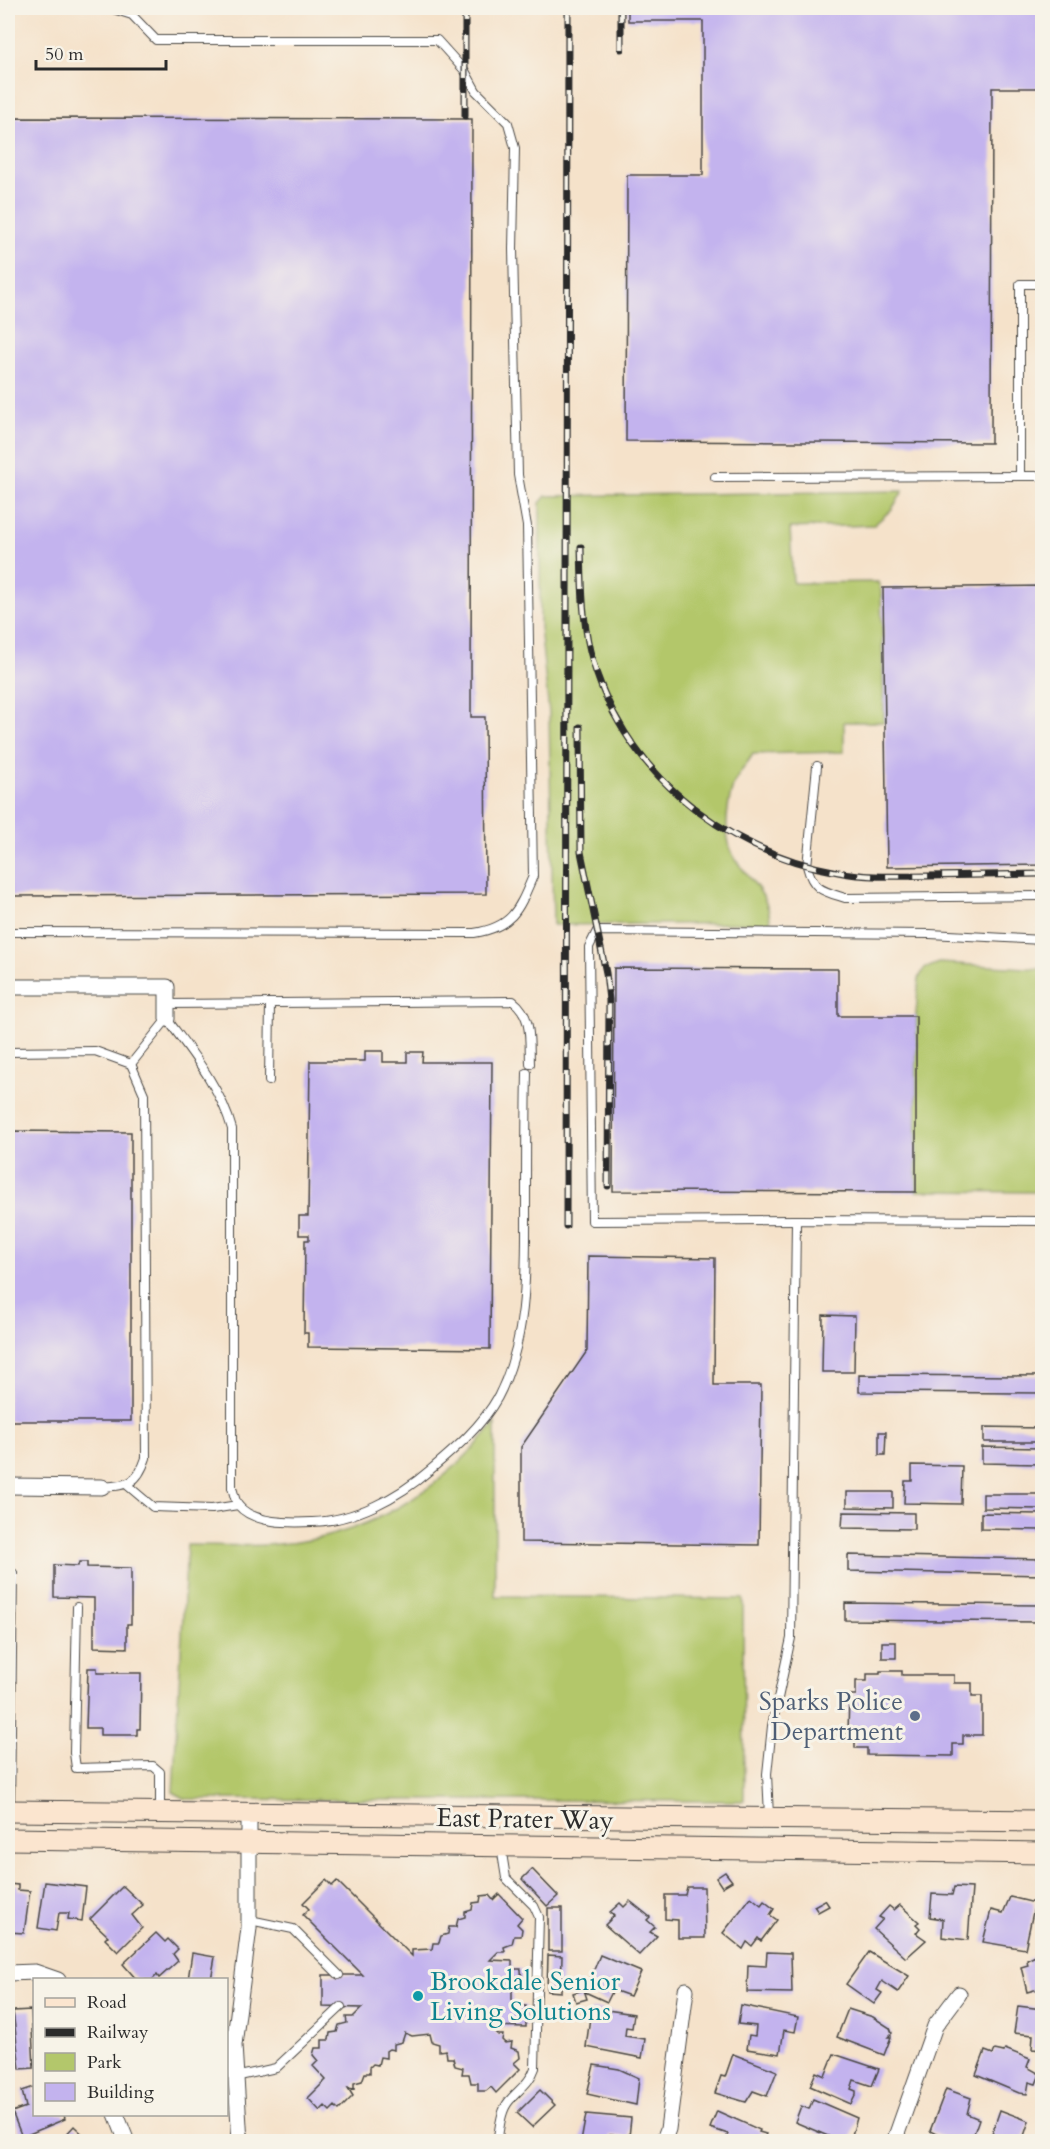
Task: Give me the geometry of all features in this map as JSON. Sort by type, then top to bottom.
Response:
[{"type":"main road","name":"East Prater Way","points":[[9,1811],[1042,1821]]},
{"type":"main road","name":"East Prater Way","points":[[8,1839],[1042,1853]]},
{"type":"street","points":[[8,987],[167,987],[167,1012]]},
{"type":"street","points":[[8,1486],[102,1487]]},
{"type":"street","points":[[240,2142],[236,2023],[250,1920],[249,1812]]},
{"type":"street","points":[[8,1973],[35,1972],[52,1978]]},
{"type":"street","points":[[663,2142],[668,2129],[686,1990]]},
{"type":"street","points":[[894,2142],[935,2026],[959,1995]]},
{"type":"street","points":[[116,2116],[127,2142]]},
{"type":"lane","points":[[8,932],[474,933],[495,930],[519,911],[533,876],[527,526],[518,475],[513,249],[515,148],[508,123],[476,91],[465,71],[437,40],[156,40],[132,15],[110,8]]},
{"type":"lane","points":[[1020,476],[1020,284],[1042,284]]},
{"type":"lane","points":[[715,477],[1042,476]]},
{"type":"lane","points":[[817,766],[807,866],[810,880],[821,890],[845,898],[1042,896]]},
{"type":"lane","points":[[1042,940],[930,934],[597,931],[589,947],[592,1221],[1042,1221]]},
{"type":"lane","points":[[167,1012],[270,1003],[513,1001],[523,1009],[528,1023],[530,1064]]},
{"type":"lane","points":[[270,1003],[270,1081]]},
{"type":"lane","points":[[131,1064],[167,1012]]},
{"type":"lane","points":[[167,1012],[226,1107],[232,1129],[232,1488],[238,1505],[253,1515],[270,1520],[328,1522],[373,1507],[419,1479],[466,1439],[497,1398],[516,1352],[524,1305],[527,1074]]},
{"type":"lane","points":[[8,1052],[95,1051],[131,1064],[144,1094],[146,1458],[140,1475],[127,1485],[102,1487]]},
{"type":"lane","points":[[769,1819],[767,1774],[772,1726],[791,1638],[796,1220]]},
{"type":"lane","points":[[127,1485],[153,1507],[212,1509],[238,1505]]},
{"type":"lane","points":[[9,1811],[14,1573]]},
{"type":"lane","points":[[77,1607],[76,1768],[153,1766],[160,1772],[160,1811]]},
{"type":"lane","points":[[497,2142],[502,2114],[508,2102],[531,2079],[535,2068],[538,1917],[534,1906],[506,1878],[501,1846]]},
{"type":"lane","points":[[250,1920],[293,1929],[339,1975]]},
{"type":"lane","points":[[236,2076],[276,2068],[341,2007]]},
{"type":"green space","points":[[903,491],[892,509],[874,525],[790,528],[793,583],[878,582],[881,591],[884,722],[844,722],[844,752],[753,754],[737,778],[727,815],[729,846],[738,863],[764,898],[770,923],[553,925],[549,713],[540,627],[540,503],[546,496]]},
{"type":"green space","points":[[939,963],[1042,969],[1042,1192],[916,1191],[916,1014],[919,978],[924,969]]},
{"type":"green space","points":[[495,1423],[495,1596],[743,1599],[744,1801],[186,1799],[173,1792],[187,1545],[255,1545],[310,1540],[371,1521],[426,1490],[451,1470]]},
{"type":"building","points":[[628,8],[1042,8],[1042,88],[992,88],[991,443],[626,441],[627,175],[703,175],[703,21],[628,21]]},
{"type":"building","points":[[8,118],[472,119],[471,717],[485,717],[486,894],[8,896]]},
{"type":"building","points":[[1042,586],[1042,865],[887,867],[883,588]]},
{"type":"building","points":[[614,968],[838,969],[838,1016],[916,1016],[916,1192],[613,1191]]},
{"type":"building","points":[[365,1051],[383,1051],[383,1062],[407,1062],[407,1052],[423,1052],[422,1062],[492,1062],[490,1349],[308,1347],[308,1333],[304,1333],[305,1240],[309,1240],[309,1235],[299,1235],[299,1216],[308,1216],[310,1061],[365,1061]]},
{"type":"building","points":[[8,1131],[131,1132],[131,1421],[8,1421]]},
{"type":"building","points":[[588,1256],[715,1258],[714,1385],[761,1385],[759,1545],[521,1542],[521,1447],[587,1351]]},
{"type":"building","points":[[823,1315],[855,1316],[854,1372],[822,1372]]},
{"type":"building","points":[[859,1375],[1042,1376],[1042,1393],[859,1392]]},
{"type":"building","points":[[984,1427],[1042,1428],[1042,1442],[984,1442]]},
{"type":"building","points":[[879,1432],[886,1432],[885,1455],[879,1455]]},
{"type":"building","points":[[982,1447],[1042,1448],[1042,1464],[982,1463]]},
{"type":"building","points":[[912,1465],[962,1466],[961,1504],[904,1503],[905,1481],[912,1481]]},
{"type":"building","points":[[847,1492],[893,1492],[893,1508],[847,1507]]},
{"type":"building","points":[[983,1494],[1042,1494],[1042,1509],[983,1508]]},
{"type":"building","points":[[843,1512],[914,1513],[914,1529],[842,1528]]},
{"type":"building","points":[[981,1513],[1042,1514],[1042,1530],[981,1529]]},
{"type":"building","points":[[848,1555],[1042,1559],[1042,1575],[848,1571]]},
{"type":"building","points":[[79,1562],[87,1562],[87,1567],[131,1568],[131,1624],[127,1624],[127,1648],[94,1647],[94,1598],[54,1597],[54,1565],[78,1566]]},
{"type":"building","points":[[845,1603],[1042,1605],[1042,1622],[845,1620]]},
{"type":"building","points":[[882,1642],[896,1642],[896,1658],[882,1658]]},
{"type":"building","points":[[88,1668],[97,1668],[97,1673],[141,1673],[140,1729],[137,1729],[137,1735],[100,1735],[100,1728],[86,1728]]},
{"type":"building","name":"Sparks Police Department","points":[[880,1671],[902,1671],[902,1675],[954,1675],[954,1683],[972,1683],[972,1696],[982,1696],[982,1735],[963,1735],[963,1744],[953,1744],[953,1756],[867,1755],[867,1748],[855,1748],[855,1734],[848,1734],[849,1695],[856,1695],[856,1681],[867,1681],[867,1674],[880,1674]]},
{"type":"building","points":[[532,1869],[558,1896],[547,1906],[522,1879]]},
{"type":"building","points":[[725,1872],[732,1881],[722,1887],[716,1878]]},
{"type":"building","name":"Brookdale Senior Living Solutions","points":[[326,1880],[332,1886],[337,1881],[412,1956],[412,1950],[432,1949],[433,1943],[439,1943],[441,1936],[448,1934],[449,1927],[456,1927],[458,1919],[465,1917],[465,1912],[472,1910],[473,1903],[480,1902],[481,1896],[489,1895],[493,1900],[499,1894],[522,1918],[517,1924],[522,1929],[521,1936],[514,1936],[512,1944],[504,1947],[505,1952],[498,1952],[490,1960],[512,1961],[512,1969],[521,1969],[522,1985],[512,1985],[512,2006],[526,2006],[526,2027],[489,2026],[498,2035],[503,2035],[502,2040],[505,2043],[512,2042],[511,2048],[519,2051],[520,2058],[514,2063],[520,2069],[496,2093],[491,2087],[486,2091],[478,2091],[478,2083],[471,2083],[469,2074],[462,2074],[463,2068],[455,2066],[453,2058],[447,2058],[446,2050],[439,2051],[439,2044],[432,2042],[430,2034],[412,2036],[405,2033],[402,2042],[394,2044],[394,2050],[386,2051],[386,2058],[380,2057],[378,2065],[373,2064],[370,2067],[370,2073],[365,2073],[362,2081],[354,2083],[354,2089],[348,2088],[353,2096],[339,2110],[335,2106],[330,2111],[325,2106],[320,2111],[308,2098],[326,2080],[313,2066],[318,2061],[313,2055],[315,2048],[322,2048],[322,2040],[329,2040],[330,2033],[337,2032],[339,2025],[347,2023],[346,2017],[353,2017],[362,2008],[323,2007],[323,1975],[363,1975],[303,1915],[309,1909],[303,1903]]},
{"type":"building","points":[[45,1882],[86,1887],[82,1921],[68,1919],[69,1913],[59,1913],[56,1931],[38,1928]]},
{"type":"building","points":[[8,1884],[18,1885],[18,1890],[30,1891],[24,1933],[8,1932]]},
{"type":"building","points":[[123,1886],[143,1905],[132,1915],[142,1928],[118,1952],[105,1939],[108,1936],[90,1919]]},
{"type":"building","points":[[687,1887],[704,1887],[705,1938],[678,1938],[678,1920],[665,1919],[665,1895],[685,1895]]},
{"type":"building","points":[[954,1887],[972,1888],[968,1940],[942,1937],[943,1919],[930,1917],[932,1894],[952,1895]]},
{"type":"building","points":[[751,1897],[761,1905],[764,1901],[774,1909],[770,1915],[777,1920],[761,1941],[758,1938],[752,1946],[747,1942],[743,1949],[723,1933]]},
{"type":"building","points":[[1010,1897],[1035,1903],[1025,1949],[983,1942],[991,1910],[1003,1913]]},
{"type":"building","points":[[825,1900],[829,1906],[818,1912],[814,1906]]},
{"type":"building","points":[[630,1901],[650,1917],[647,1920],[655,1927],[650,1932],[657,1936],[639,1955],[605,1925],[614,1916],[610,1912],[620,1903],[624,1907]]},
{"type":"building","points":[[900,1905],[919,1922],[916,1924],[920,1928],[916,1933],[926,1940],[906,1958],[874,1929],[883,1919],[879,1917],[889,1906],[894,1910]]},
{"type":"building","points":[[548,1908],[562,1908],[562,1951],[548,1951]]},
{"type":"building","points":[[156,1933],[165,1942],[168,1939],[178,1949],[173,1954],[178,1961],[159,1978],[157,1975],[154,1978],[135,1978],[123,1964]]},
{"type":"building","points":[[767,1952],[791,1953],[792,1993],[747,1992],[748,1965],[766,1966]]},
{"type":"building","points":[[869,1952],[909,1976],[898,1992],[882,1981],[877,1990],[882,1993],[874,2004],[846,1984]]},
{"type":"building","points":[[192,1953],[215,1957],[211,1978],[188,1978]]},
{"type":"building","points":[[1042,1953],[1042,1988],[1027,1992],[1021,1967],[1028,1965],[1027,1960]]},
{"type":"building","points":[[548,1955],[562,1956],[561,1992],[547,1991]]},
{"type":"building","points":[[600,1955],[641,1972],[630,1996],[613,1990],[607,2002],[585,1992]]},
{"type":"building","points":[[584,1990],[587,1999],[576,2002],[573,1993]]},
{"type":"building","points":[[741,2005],[798,2017],[795,2032],[784,2030],[780,2054],[747,2049],[749,2035],[755,2036],[756,2026],[738,2024]]},
{"type":"building","points":[[1018,2006],[1042,2009],[1042,2050],[1032,2049],[1033,2035],[1014,2033]]},
{"type":"building","points":[[600,2009],[634,2014],[632,2028],[626,2027],[625,2036],[645,2039],[642,2058],[586,2047],[591,2010]]},
{"type":"building","points":[[848,2009],[873,2017],[890,2028],[892,2033],[888,2037],[891,2037],[884,2055],[837,2037]]},
{"type":"building","points":[[31,2010],[33,2068],[20,2069],[13,2011]]},
{"type":"building","points":[[1005,2049],[1030,2059],[1027,2067],[1040,2074],[1036,2084],[1029,2082],[1027,2094],[1019,2093],[976,2075],[985,2051],[993,2054],[995,2050],[1004,2052]]},
{"type":"building","points":[[733,2054],[777,2071],[767,2096],[753,2091],[746,2102],[715,2093],[721,2076],[725,2077]]},
{"type":"building","points":[[834,2054],[879,2069],[872,2086],[854,2080],[851,2089],[856,2091],[856,2094],[851,2104],[810,2086],[816,2072],[825,2076]]},
{"type":"building","points":[[594,2065],[619,2069],[639,2078],[636,2105],[587,2094]]},
{"type":"building","points":[[33,2087],[33,2116],[64,2116],[65,2119],[22,2137],[12,2112],[26,2107],[22,2091]]},
{"type":"building","points":[[946,2089],[971,2098],[967,2114],[979,2119],[971,2142],[952,2142],[930,2131]]},
{"type":"building","points":[[540,2090],[555,2105],[532,2127],[517,2113]]},
{"type":"building","points":[[813,2099],[857,2118],[850,2142],[842,2142],[795,2122],[801,2106],[809,2109]]},
{"type":"building","points":[[1000,2110],[1029,2121],[1022,2142],[989,2142]]},
{"type":"building","points":[[717,2111],[760,2130],[759,2132],[766,2134],[763,2141],[725,2142],[728,2134],[710,2128]]},
{"type":"building","points":[[586,2114],[631,2118],[629,2137],[610,2135],[609,2142],[581,2142]]},
{"type":"building","points":[[75,2127],[91,2142],[59,2142]]},
{"type":"railway","points":[[465,8],[465,116]]},
{"type":"railway","points":[[566,1226],[568,8]]},
{"type":"railway","points":[[621,8],[621,49]]},
{"type":"railway","points":[[581,547],[587,638],[604,693],[625,732],[651,767],[681,798],[716,824],[754,845],[795,862],[849,874],[872,876],[1042,874]]},
{"type":"railway","points":[[580,727],[581,852],[606,973],[609,1000],[608,1186]]},
{"type":"place","name":"Sparks Police Department","points":[[915,1716]]},
{"type":"place","name":"Brookdale Senior Living Solutions","points":[[418,1996]]}]
